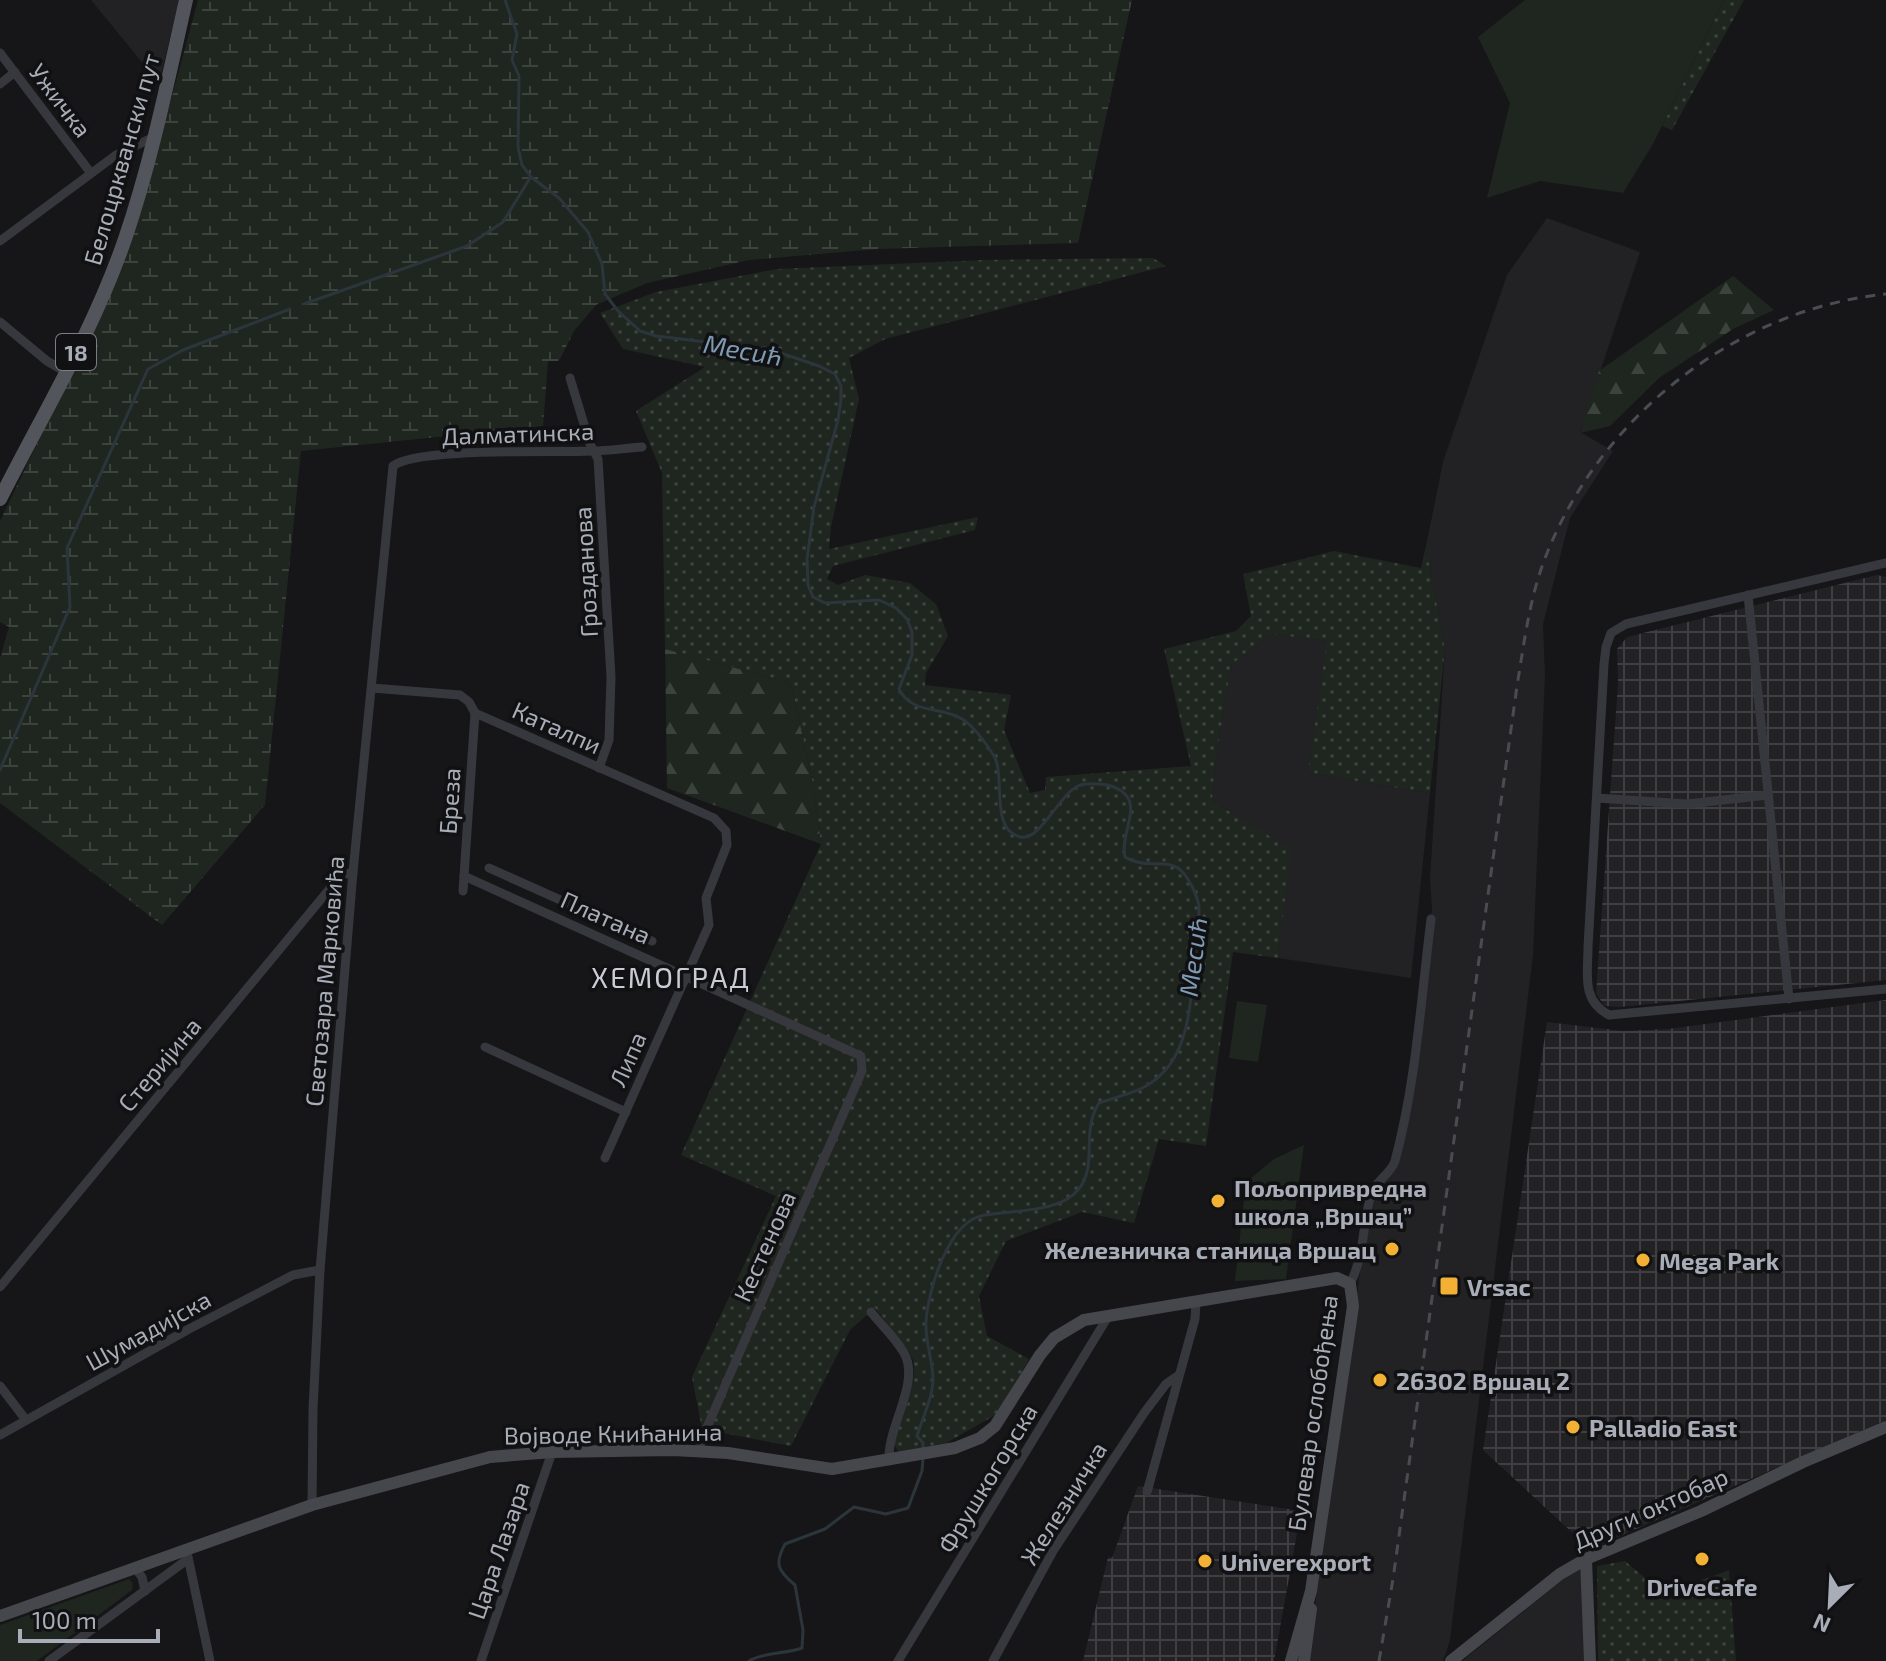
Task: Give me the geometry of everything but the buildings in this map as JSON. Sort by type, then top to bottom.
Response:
[{"type":"main road","name":"Белоцрквански пут","points":[[0,499],[86,333],[120,252],[154,137],[186,0]]},
{"type":"street","name":"Ужичка","points":[[0,53],[90,172]]},
{"type":"street","points":[[0,84],[15,72]]},
{"type":"street","points":[[0,241],[90,172],[116,155],[154,137]]},
{"type":"street","points":[[0,322],[47,361],[66,372]]},
{"type":"street","name":"Грозданова","points":[[570,378],[598,459],[611,677],[609,740],[599,768]]},
{"type":"street","name":"Далматинска","points":[[396,463],[466,452],[594,451],[642,447]]},
{"type":"street","name":"Светозара Марковића","points":[[312,1505],[320,1270],[353,872],[392,470],[396,463]]},
{"type":"street","points":[[1886,563],[1626,624],[1611,633],[1605,655],[1588,993],[1597,1008],[1609,1015],[1625,1015],[1886,989]]},
{"type":"street","points":[[1748,595],[1789,999]]},
{"type":"street","name":"Каталпи","points":[[372,688],[451,693],[465,698],[475,713],[714,818],[724,826]]},
{"type":"street","name":"Бреза","points":[[463,891],[475,713]]},
{"type":"street","points":[[1597,798],[1687,804],[1768,795]]},
{"type":"street","name":"Липа","points":[[605,1158],[709,925],[706,898],[727,845],[724,826]]},
{"type":"street","points":[[489,868],[652,941]]},
{"type":"street","name":"Стеријина","points":[[0,1287],[332,886],[343,875],[353,872]]},
{"type":"street","name":"Платана","points":[[464,876],[861,1056]]},
{"type":"street","points":[[535,908],[542,892]]},
{"type":"street","name":"Булевар ослобођења","points":[[1299,1657],[1353,1306],[1350,1284],[1362,1252],[1371,1195],[1375,1185],[1394,1165],[1407,1102],[1431,919]]},
{"type":"street","points":[[485,1047],[626,1112]]},
{"type":"street","name":"Кестенова","points":[[698,1452],[862,1071],[861,1056]]},
{"type":"street","name":"Шумадијска","points":[[0,1435],[293,1275],[320,1270]]},
{"type":"street","name":"Војводе Книћанина","points":[[0,1616],[134,1567],[187,1554],[312,1505],[490,1457],[552,1452],[698,1452],[742,1455],[832,1469],[935,1454],[980,1438],[995,1426],[1054,1338],[1084,1320],[1330,1277],[1350,1284]]},
{"type":"street","points":[[1147,1492],[1195,1319],[1196,1302]]},
{"type":"street","points":[[871,1312],[906,1358],[908,1371],[906,1390],[890,1437],[889,1461]]},
{"type":"street","name":"Фрушкогорска","points":[[900,1661],[1109,1315]]},
{"type":"street","name":"Железничка","points":[[993,1661],[1053,1551],[1144,1413],[1166,1384],[1179,1375]]},
{"type":"street","points":[[0,1386],[26,1420]]},
{"type":"street","name":"Други октобар","points":[[1451,1661],[1560,1574],[1586,1559],[1886,1427]]},
{"type":"street","name":"Цара Лазара","points":[[481,1661],[552,1452]]},
{"type":"street","points":[[187,1554],[210,1661]]},
{"type":"street","name":"Војводе Книћанина","points":[[49,1661],[145,1591],[187,1554]]},
{"type":"street","points":[[1586,1559],[1590,1661]]},
{"type":"street","points":[[134,1567],[142,1577],[145,1591]]},
{"type":"street","name":"Булевар ослобођења","points":[[1299,1657],[1300,1625],[1311,1591]]},
{"type":"shaded area","points":[[91,0],[179,0],[159,83]]},
{"type":"shaded area","points":[[1547,218],[1640,252],[1580,432],[1613,451],[1570,518],[1543,624],[1545,675],[1533,955],[1450,1640],[1443,1661],[1307,1661],[1359,1278],[1376,1191],[1403,1145],[1432,909],[1430,878],[1445,649],[1426,546],[1443,462],[1507,275]]},
{"type":"shaded area","points":[[1877,575],[1886,577],[1886,980],[1605,1006],[1596,994],[1618,683],[1617,649],[1627,637]]},
{"type":"shaded area","points":[[1271,634],[1328,641],[1308,773],[1430,793],[1411,978],[1278,958],[1290,849],[1212,801],[1231,665]]},
{"type":"shaded area","points":[[1886,1000],[1886,1420],[1590,1549],[1483,1450],[1547,1022],[1622,1031],[1668,1029]]},
{"type":"shaded area","points":[[1138,1486],[1301,1511],[1274,1661],[1083,1661],[1108,1557],[1112,1558]]},
{"type":"shaded area","points":[[1585,1562],[1587,1661],[1462,1661]]},
{"type":"green space","points":[[198,0],[1132,0],[1078,243],[877,249],[749,260],[647,283],[596,305],[574,331],[559,361],[548,361],[543,426],[301,451],[265,805],[162,925],[0,803],[0,658],[9,627],[0,622],[0,521],[102,309],[160,141]]},
{"type":"green space","points":[[1525,0],[1724,0],[1653,144],[1623,193],[1540,181],[1487,198],[1510,103],[1478,37]]},
{"type":"green space","points":[[1724,0],[1744,0],[1672,130],[1662,126]]},
{"type":"green space","points":[[1153,258],[1166,266],[885,339],[849,358],[859,399],[829,549],[978,517],[975,530],[833,566],[827,579],[838,585],[865,575],[910,583],[936,604],[948,636],[926,673],[925,685],[1011,695],[1004,730],[1030,793],[1045,790],[1046,777],[1191,766],[1164,649],[1236,631],[1251,616],[1243,574],[1334,551],[1421,568],[1426,546],[1445,649],[1430,793],[1308,773],[1327,641],[1271,634],[1231,665],[1212,801],[1291,849],[1278,958],[1233,952],[1206,1146],[1159,1139],[1134,1223],[1082,1212],[1006,1241],[979,1296],[987,1336],[1029,1359],[999,1413],[946,1443],[898,1452],[893,1441],[911,1390],[913,1360],[875,1308],[850,1330],[791,1446],[702,1429],[692,1377],[776,1196],[681,1155],[821,844],[813,784],[791,683],[665,649],[662,473],[636,411],[705,367],[623,349],[600,313],[656,292],[777,269],[984,260]]},
{"type":"green space","points":[[1733,276],[1774,310],[1733,329],[1659,378],[1610,426],[1580,433],[1599,371]]},
{"type":"green space","points":[[665,649],[791,683],[813,784],[821,844],[667,788]]},
{"type":"green space","points":[[1237,1001],[1267,1005],[1258,1062],[1229,1058]]},
{"type":"green space","points":[[1304,1145],[1286,1279],[1235,1281],[1246,1182],[1274,1159]]},
{"type":"green space","points":[[1625,1561],[1664,1594],[1729,1570],[1736,1661],[1598,1661],[1597,1566]]},
{"type":"green space","points":[[129,1579],[133,1584],[132,1590],[37,1661],[0,1661],[0,1625]]},
{"type":"waterway","name":"Месић","points":[[505,0],[517,34],[512,60],[519,76],[518,147],[522,165],[531,177],[559,198],[588,232],[602,264],[605,294],[618,311],[640,331],[656,336],[772,350],[835,374],[841,386],[838,420],[814,507],[807,559],[808,585],[813,597],[825,603],[879,600],[896,608],[907,619],[912,632],[912,655],[899,689],[911,703],[962,719],[984,741],[997,765],[1002,814],[1011,833],[1021,837],[1035,832],[1078,786],[1111,786],[1124,793],[1130,804],[1125,857],[1139,863],[1166,864],[1178,868],[1189,880],[1198,901],[1187,1024],[1168,1067],[1145,1087],[1099,1103],[1091,1125],[1084,1180],[1070,1197],[1047,1207],[985,1215],[972,1220],[960,1229],[942,1259],[926,1322],[933,1384],[917,1436],[923,1443],[923,1450]]},
{"type":"waterway","points":[[304,304],[467,246],[503,222],[530,178]]},
{"type":"waterway","points":[[0,770],[70,607],[67,548],[148,369],[183,350],[290,309]]},
{"type":"waterway","name":"Месић","points":[[749,1661],[802,1648],[803,1630],[795,1585],[785,1576],[779,1562],[785,1544],[825,1529],[854,1507],[886,1514],[908,1508],[922,1471],[923,1457]]},
{"type":"railway","points":[[1379,1661],[1517,686],[1531,607],[1544,561],[1568,509],[1599,461],[1636,418],[1678,380],[1725,348],[1776,322],[1830,304],[1886,294]]},
{"type":"place","name":"Пољопривредна школа „Вршац”","points":[[1218,1201]]},
{"type":"place","name":"Железничка станица Вршац","points":[[1392,1249]]},
{"type":"place","name":"Mega Park","points":[[1643,1260]]},
{"type":"place","name":"Vrsac","points":[[1449,1286]]},
{"type":"place","name":"26302 Вршац 2","points":[[1380,1380]]},
{"type":"place","name":"Palladio East","points":[[1573,1427]]},
{"type":"place","name":"DriveCafe","points":[[1702,1559]]},
{"type":"place","name":"Univerexport","points":[[1205,1561]]},
{"type":"district","name":"ХЕМОГРАД","points":[[671,977]]}]
